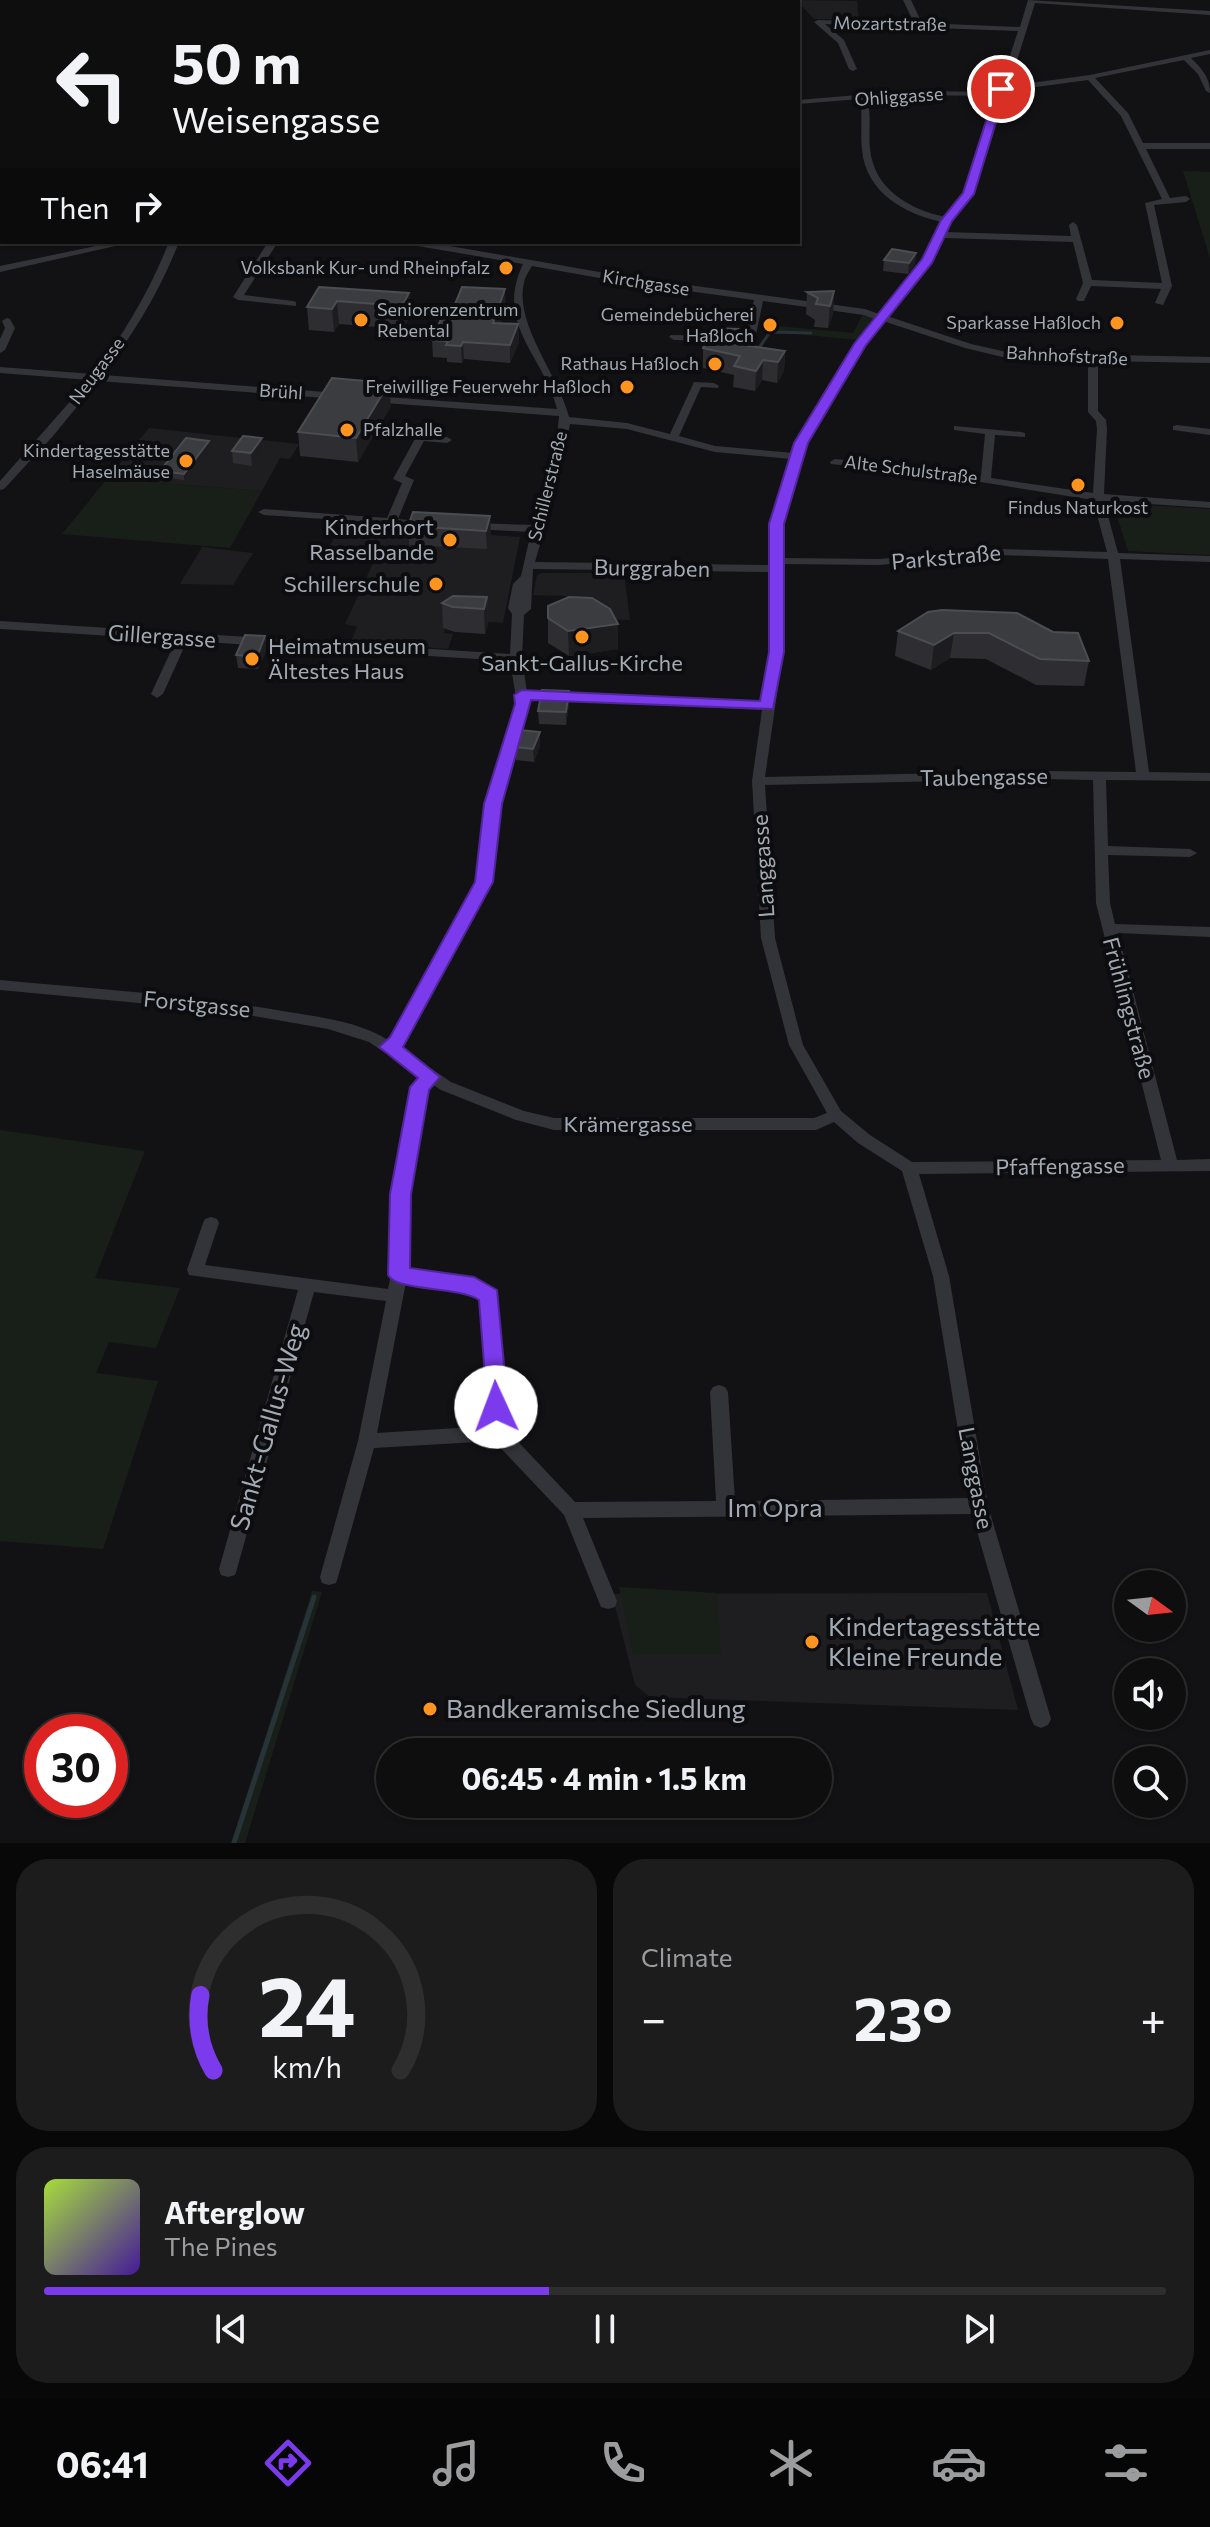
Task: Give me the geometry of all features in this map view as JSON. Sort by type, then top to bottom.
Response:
[{"type":"street","points":[[907,0],[918,23]]},
{"type":"street","points":[[1063,0],[1075,4]]},
{"type":"street","points":[[1032,1],[1210,13]]},
{"type":"street","name":"Langgasse","points":[[1032,1],[1000,92],[973,185],[947,220],[928,260],[860,344],[796,456],[776,524],[777,652],[758,781],[768,938],[796,1045],[836,1115],[874,1146],[909,1168],[941,1276],[979,1506],[1041,1719]]},
{"type":"street","name":"Mozartstraße","points":[[853,69],[841,42],[818,22],[918,23],[1022,29]]},
{"type":"street","name":"Ohliggasse","points":[[800,102],[919,93],[1000,92],[1210,52]]},
{"type":"street","points":[[1186,57],[1201,73],[1210,91]]},
{"type":"street","points":[[1090,77],[1120,108],[1142,146],[1166,199]]},
{"type":"street","points":[[863,97],[867,116],[866,155],[880,189],[911,208],[947,220]]},
{"type":"street","points":[[1142,146],[1210,146]]},
{"type":"street","points":[[1160,303],[1167,286],[1149,203],[1186,199]]},
{"type":"street","points":[[1073,225],[1088,283],[1081,299]]},
{"type":"street","points":[[941,235],[1077,239]]},
{"type":"street","points":[[0,269],[119,244]]},
{"type":"street","name":"Neugasse","points":[[0,487],[94,378],[149,300],[173,244]]},
{"type":"street","points":[[272,244],[238,297],[241,300],[293,304]]},
{"type":"street","name":"Kirchgasse","points":[[424,244],[759,300],[882,316]]},
{"type":"street","name":"Schillerstraße","points":[[522,695],[516,658],[518,614],[525,609],[529,584],[527,572],[564,417],[525,331],[516,300],[516,283],[529,262]]},
{"type":"street","points":[[1088,283],[1167,286]]},
{"type":"street","points":[[674,337],[749,340],[759,300]]},
{"type":"street","name":"Bahnhofstraße","points":[[882,316],[996,353],[1093,360],[1210,360]]},
{"type":"street","points":[[0,350],[10,328],[7,321]]},
{"type":"street","points":[[1093,360],[1093,412],[1101,420],[1102,429],[1098,497],[1114,555],[1143,776]]},
{"type":"street","name":"Brühl","points":[[0,370],[344,397]]},
{"type":"street","points":[[673,439],[698,384],[714,386]]},
{"type":"street","points":[[360,398],[564,417],[627,426],[705,447],[796,456]]},
{"type":"street","points":[[958,428],[1021,435]]},
{"type":"street","points":[[1177,428],[1210,432]]},
{"type":"street","name":"Alte Schulstraße","points":[[986,479],[990,432]]},
{"type":"street","points":[[391,522],[409,480],[398,479],[421,437],[447,440]]},
{"type":"street","name":"Alte Schulstraße","points":[[835,462],[986,479],[1098,497],[1210,505]]},
{"type":"street","points":[[264,512],[446,525]]},
{"type":"street","points":[[461,526],[537,529]]},
{"type":"street","name":"Parkstraße","points":[[777,565],[879,562],[1000,552],[1210,559]]},
{"type":"street","name":"Burggraben","points":[[527,572],[777,565]]},
{"type":"street","name":"Gillergasse","points":[[0,625],[516,658]]},
{"type":"street","points":[[157,694],[183,637]]},
{"type":"street","points":[[389,1047],[397,1041],[484,882],[493,804],[523,704],[522,695],[767,706]]},
{"type":"street","name":"Frühlingstraße","points":[[1099,776],[1100,850],[1108,928],[1170,1164]]},
{"type":"street","name":"Taubengasse","points":[[758,781],[1210,777]]},
{"type":"street","points":[[1100,850],[1190,853]]},
{"type":"street","points":[[1108,928],[1210,932]]},
{"type":"street","name":"Forstgasse","points":[[0,985],[259,1010],[329,1024],[389,1047]]},
{"type":"street","name":"Krämergasse","points":[[389,1047],[431,1077],[521,1116],[554,1124],[816,1124],[836,1115]]},
{"type":"street","points":[[329,1577],[367,1441],[399,1275],[400,1194],[420,1087],[431,1077]]},
{"type":"street","name":"Pfaffengasse","points":[[909,1168],[1210,1165]]},
{"type":"street","points":[[211,1223],[195,1270],[395,1296]]},
{"type":"street","points":[[399,1275],[474,1285],[489,1296],[498,1433],[571,1510],[608,1601]]},
{"type":"street","name":"Sankt-Gallus-Weg","points":[[228,1569],[307,1286]]},
{"type":"street","points":[[719,1392],[726,1508]]},
{"type":"street","points":[[367,1441],[498,1433]]},
{"type":"street","name":"Im Opra","points":[[571,1510],[979,1506]]},
{"type":"shaded area","points":[[800,0],[857,1],[859,20],[814,19],[800,4]]},
{"type":"shaded area","points":[[1183,171],[1210,172],[1210,258]]},
{"type":"shaded area","points":[[863,314],[877,317],[858,340],[765,331],[767,325],[853,333]]},
{"type":"shaded area","points":[[149,428],[299,444],[290,459],[280,458],[262,491],[107,479]]},
{"type":"shaded area","points":[[107,479],[262,491],[230,548],[62,534]]},
{"type":"shaded area","points":[[1113,503],[1210,509],[1210,555],[1128,551]]},
{"type":"shaded area","name":"Schillerschule","points":[[342,525],[412,533],[414,530],[520,537],[503,623],[447,619],[444,633],[453,634],[448,649],[351,641],[357,627],[345,624],[374,561],[324,555]]},
{"type":"shaded area","points":[[202,547],[253,553],[233,585],[180,584]]},
{"type":"shaded area","points":[[624,573],[630,620],[564,617],[566,596],[533,595],[537,575]]},
{"type":"shaded area","points":[[0,1130],[145,1151],[95,1278],[180,1288],[156,1348],[109,1342],[96,1373],[158,1381],[103,1549],[0,1541]]},
{"type":"shaded area","points":[[619,1587],[717,1593],[721,1655],[633,1654]]},
{"type":"shaded area","points":[[312,1591],[322,1592],[245,1843],[231,1843]]},
{"type":"shaded area","name":"Kindertagesstätte Kleine Freunde","points":[[987,1593],[1018,1710],[650,1697],[635,1685],[612,1594]]},
{"type":"building","points":[[892,249],[916,253],[909,263],[884,260]]},
{"type":"building","points":[[319,287],[409,293],[402,306],[337,301],[332,309],[307,307]]},
{"type":"building","points":[[462,287],[505,289],[493,323],[518,324],[510,345],[463,342],[461,346],[432,340],[441,319],[449,319]]},
{"type":"building","points":[[834,291],[830,306],[816,304],[818,298],[807,292]]},
{"type":"building","points":[[713,328],[738,329],[730,343],[785,351],[778,362],[763,360],[756,371],[734,366],[740,356],[703,348]]},
{"type":"building","points":[[332,378],[389,383],[356,438],[298,432]]},
{"type":"building","points":[[243,436],[262,438],[251,453],[232,451]]},
{"type":"building","name":"Kindertagesstätte Haselmäuse","points":[[186,438],[209,441],[184,474],[160,471]]},
{"type":"building","points":[[413,512],[490,516],[486,531],[408,526]]},
{"type":"building","points":[[453,596],[487,597],[484,609],[453,607],[442,603]]},
{"type":"building","points":[[569,597],[592,598],[610,609],[618,624],[568,631],[548,618],[548,606]]},
{"type":"building","points":[[928,612],[1017,613],[1053,632],[1078,633],[1089,661],[1040,659],[989,633],[954,633],[934,645],[898,631]]},
{"type":"building","points":[[245,635],[265,636],[257,657],[236,655]]},
{"type":"building","points":[[542,690],[569,691],[566,712],[538,711]]},
{"type":"building","points":[[520,730],[540,732],[533,749],[515,747]]},
{"type":"waterway","points":[[757,351],[770,332],[811,333]]},
{"type":"waterway","points":[[234,1843],[314,1597]]},
{"type":"place","name":"Volksbank Kur- und Rheinpfalz","points":[[506,268]]},
{"type":"place","name":"Seniorenzentrum Rebental","points":[[361,320]]},
{"type":"place","name":"Sparkasse Haßloch","points":[[1117,323]]},
{"type":"place","name":"Gemeindebücherei Haßloch","points":[[770,325]]},
{"type":"place","name":"Rathaus Haßloch","points":[[715,364]]},
{"type":"place","name":"Freiwillige Feuerwehr Haßloch","points":[[627,387]]},
{"type":"place","name":"Pfalzhalle","points":[[347,430]]},
{"type":"place","name":"Kindertagesstätte Haselmäuse","points":[[186,461]]},
{"type":"place","name":"Findus Naturkost","points":[[1078,485]]},
{"type":"place","name":"Kinderhort Rasselbande","points":[[450,540]]},
{"type":"place","name":"Schillerschule","points":[[436,584]]},
{"type":"place","name":"Sankt-Gallus-Kirche","points":[[582,637]]},
{"type":"place","name":"Heimatmuseum Ältestes Haus","points":[[252,659]]},
{"type":"place","name":"Kindertagesstätte Kleine Freunde","points":[[812,1642]]},
{"type":"place","name":"Bandkeramische Siedlung","points":[[430,1709]]},
{"type":"route","points":[[496,1407],[492,1303],[489,1296],[474,1285],[399,1275],[400,1194],[420,1087],[431,1077],[389,1047],[397,1041],[484,882],[493,804],[523,704],[522,695],[767,706],[777,652],[776,524],[801,443],[860,344],[928,260],[947,220],[968,194],[1001,89]]}]
